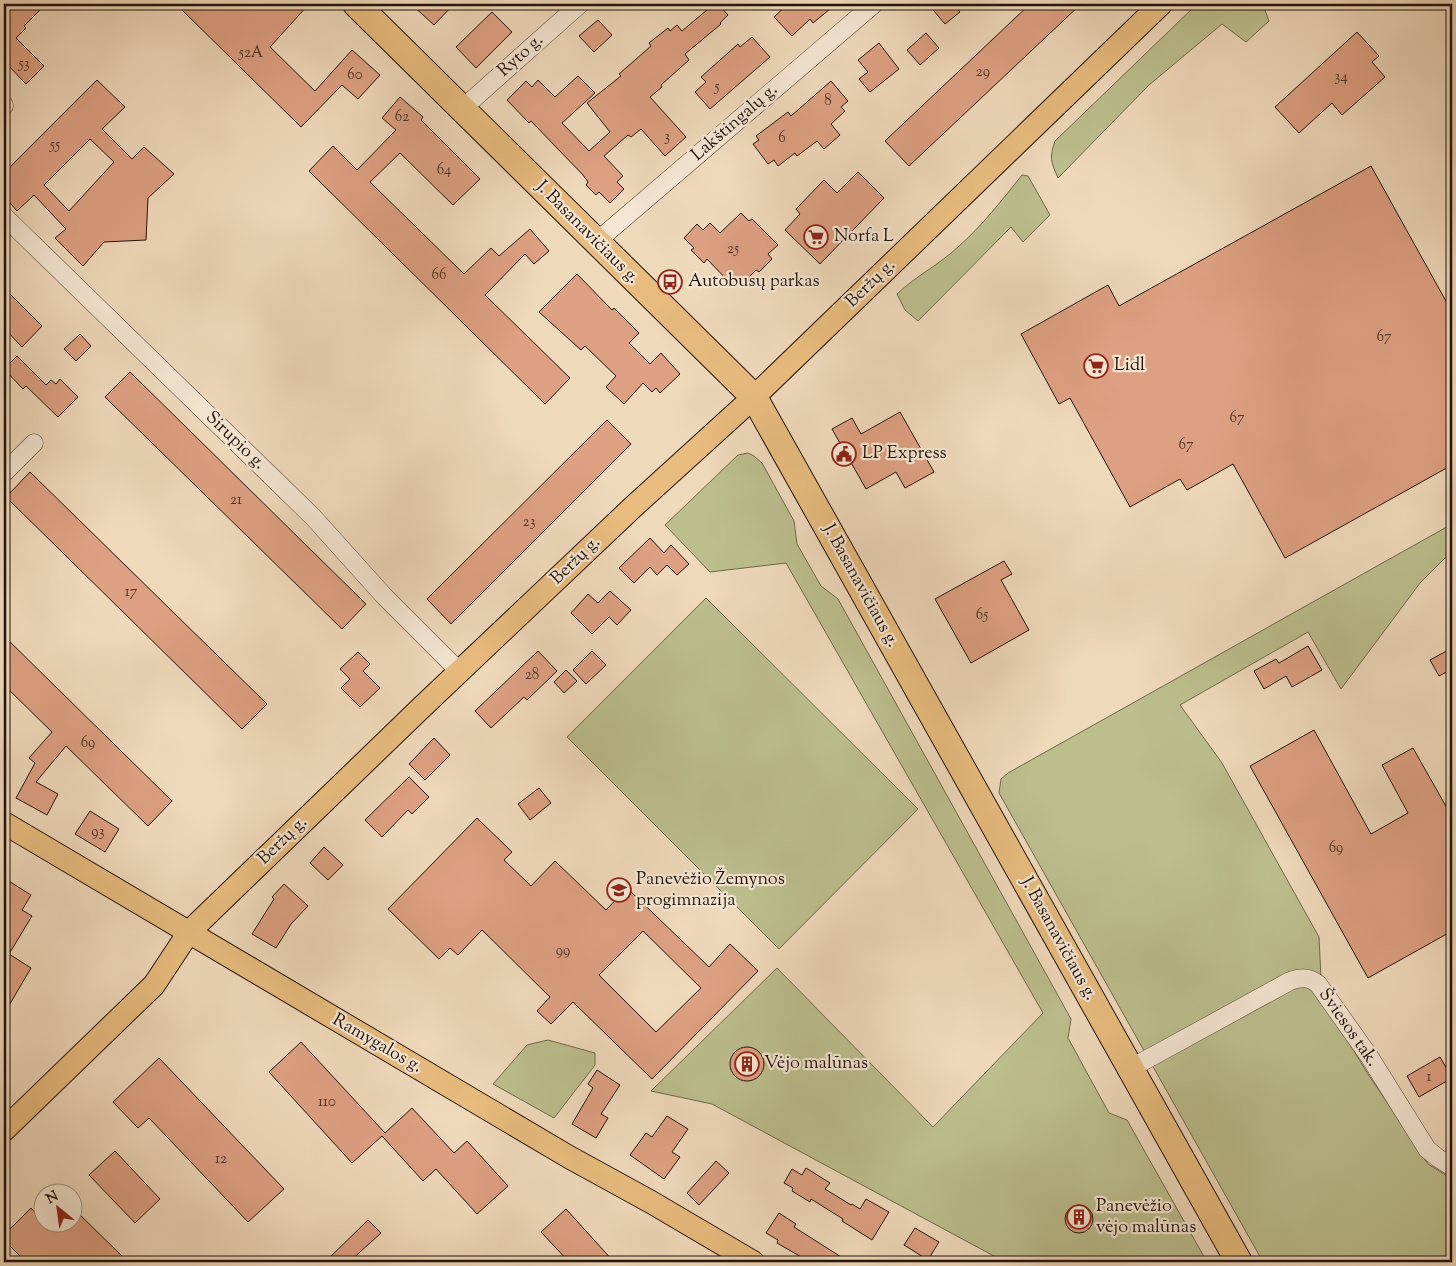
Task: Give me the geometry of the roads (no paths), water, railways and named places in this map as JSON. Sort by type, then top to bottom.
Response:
[{"type":"highway","name":"J. Basanavičiaus g.","points":[[356,4],[754,397],[1239,1262]]},
{"type":"main road","name":"Beržų g.","points":[[4,1130],[154,985],[189,932],[633,507],[754,397],[1161,4]]},
{"type":"main road","name":"Ramygalos g.","points":[[4,823],[525,1131],[753,1262]]},
{"type":"street","name":"Ryto g.","points":[[462,109],[580,4]]},
{"type":"street","name":"Lakštingalų g.","points":[[596,242],[874,4]]},
{"type":"street","name":"Sirupio g.","points":[[4,216],[313,517],[384,596],[460,672]]},
{"type":"street","points":[[4,473],[34,443]]},
{"type":"street","name":"Šviesos tak.","points":[[1131,1068],[1290,980],[1310,978],[1318,984],[1368,1056],[1427,1149],[1452,1167]]},
{"type":"place","name":"Norfa L","points":[[816,237]]},
{"type":"place","name":"Autobusų parkas","points":[[670,282]]},
{"type":"place","name":"Lidl","points":[[1096,366]]},
{"type":"place","name":"LP Express","points":[[844,454]]},
{"type":"place","name":"Panevėžio Žemynos progimnazija","points":[[619,890]]},
{"type":"place","name":"Vėjo malūnas","points":[[747,1064]]},
{"type":"place","name":"Panevėžio vėjo malūnas","points":[[1079,1217]]}]
